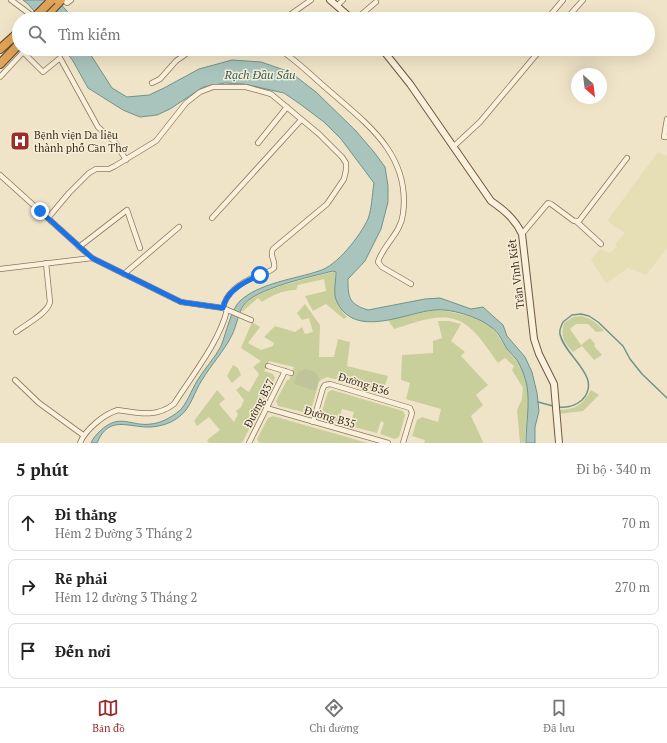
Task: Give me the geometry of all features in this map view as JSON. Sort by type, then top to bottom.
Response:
[{"type":"highway","points":[[38,12],[52,0]]},
{"type":"highway","points":[[52,12],[66,1]]},
{"type":"highway","points":[[0,49],[12,38]]},
{"type":"highway","points":[[0,64],[12,51]]},
{"type":"street","points":[[11,0],[26,12]]},
{"type":"street","points":[[294,12],[311,0]]},
{"type":"street","points":[[330,0],[344,12]]},
{"type":"street","points":[[337,6],[343,0]]},
{"type":"street","points":[[553,12],[563,0]]},
{"type":"street","points":[[572,12],[583,0]]},
{"type":"street","points":[[364,12],[376,2]]},
{"type":"street","points":[[0,45],[12,34]]},
{"type":"street","points":[[0,77],[19,56]]},
{"type":"street","points":[[30,56],[43,72],[60,58],[98,127],[115,142],[126,160]]},
{"type":"street","points":[[152,83],[160,78],[176,61],[183,56]]},
{"type":"street","points":[[287,56],[361,118],[380,139],[394,158],[402,182],[403,213],[398,228],[378,262],[382,268],[411,284]]},
{"type":"street","name":"Trần Vĩnh Kiết","points":[[388,56],[410,84],[491,201],[508,214],[517,224],[522,234],[534,339],[539,354],[554,384],[558,443]]},
{"type":"street","points":[[453,147],[480,122],[535,56]]},
{"type":"street","points":[[48,218],[69,193],[91,171],[96,169],[113,168],[156,141],[186,103],[200,92],[212,87],[246,86],[271,94],[319,134],[346,163],[344,179],[328,204],[273,249],[271,255],[275,266],[274,268],[238,287],[229,294],[224,301],[226,310],[225,321],[212,345],[174,404],[167,410],[158,413],[118,410],[112,412],[83,435],[80,443]]},
{"type":"street","points":[[258,143],[287,107]]},
{"type":"street","points":[[667,119],[664,137],[667,137]]},
{"type":"street","points":[[212,218],[301,120]]},
{"type":"street","points":[[576,221],[580,220],[627,158]]},
{"type":"street","points":[[0,175],[92,258],[181,302],[226,310],[251,320]]},
{"type":"street","points":[[522,234],[548,203],[576,221],[600,244]]},
{"type":"street","points":[[80,247],[127,210],[140,248]]},
{"type":"street","points":[[124,274],[179,227]]},
{"type":"street","points":[[0,269],[92,258]]},
{"type":"street","points":[[16,332],[49,306],[50,302],[46,264]]},
{"type":"street","points":[[268,366],[291,373]]},
{"type":"street","name":"Đường B37","points":[[248,443],[285,371]]},
{"type":"street","points":[[15,380],[45,408],[83,435]]},
{"type":"street","name":"Đường B36","points":[[313,422],[323,388],[328,383],[411,409],[412,413],[403,443]]},
{"type":"street","name":"Đường B35","points":[[266,408],[388,443]]},
{"type":"shaded area","points":[[658,152],[667,156],[667,248],[646,275],[628,268],[606,283],[591,260],[600,249],[610,253],[617,247],[615,244],[625,233],[607,221]]},
{"type":"green space","points":[[335,272],[335,291],[337,301],[342,312],[347,317],[344,319],[326,304],[313,311],[305,296],[326,291],[324,279],[298,285],[296,290],[278,293],[262,302],[258,298],[242,312],[244,306],[250,300],[259,295],[285,285]]},
{"type":"green space","points":[[305,304],[320,325],[319,357],[334,357],[338,339],[350,342],[347,366],[388,376],[383,392],[327,377],[319,382],[311,410],[307,413],[278,406],[276,401],[287,380],[289,380],[294,367],[269,361],[264,371],[273,374],[275,378],[242,443],[209,443],[207,440],[220,430],[209,417],[197,426],[194,421],[217,390],[225,399],[219,404],[234,422],[238,414],[236,411],[241,407],[244,400],[236,390],[241,386],[249,392],[259,374],[253,367],[261,361],[241,348],[252,322],[260,327],[248,343],[261,350],[273,346],[274,343],[264,337],[275,326],[295,332],[302,327],[305,334],[313,332],[309,318],[302,320],[297,313]]},
{"type":"green space","points":[[435,310],[465,315],[487,324],[499,336],[516,360],[524,376],[528,394],[525,443],[520,443],[517,410],[522,399],[523,388],[512,370],[514,366],[505,358],[498,363],[477,335],[460,321],[442,317],[432,318],[394,329],[388,320]]},
{"type":"green space","points":[[581,316],[594,321],[604,331],[596,332],[588,324],[576,324],[570,329],[581,345],[590,338],[595,344],[594,346],[602,355],[594,360],[582,346],[573,352],[567,345],[563,336],[562,332],[564,323],[573,317]]},
{"type":"green space","points":[[438,321],[449,321],[461,324],[451,341],[465,352],[461,356],[488,385],[476,395],[483,405],[471,416],[483,442],[482,443],[424,443],[425,440],[412,436],[417,420],[422,417],[438,422],[441,409],[406,399],[410,383],[401,380],[402,355],[433,353],[433,341],[442,338]]},
{"type":"green space","points":[[233,365],[238,368],[241,375],[232,383],[227,376]]},
{"type":"green space","points":[[306,369],[315,372],[319,378],[316,391],[294,384],[298,372]]},
{"type":"green space","points":[[332,390],[403,411],[405,415],[399,437],[395,439],[380,434],[384,423],[381,421],[377,433],[350,426],[354,412],[342,409],[338,422],[323,418],[321,414],[328,392]]},
{"type":"green space","points":[[591,390],[599,395],[583,411],[559,414],[559,410],[570,409],[582,403]]},
{"type":"green space","points":[[273,416],[368,443],[259,443],[257,439],[268,418]]},
{"type":"water","points":[[23,0],[57,0],[68,12],[35,12]]},
{"type":"water","name":"Rạch Đầu Sấu","points":[[69,56],[91,56],[112,88],[127,97],[149,95],[199,69],[232,60],[261,62],[290,72],[316,92],[356,131],[385,167],[388,186],[388,202],[381,229],[365,261],[348,279],[349,296],[353,303],[368,310],[425,299],[440,298],[471,309],[483,307],[503,325],[507,336],[525,357],[532,372],[537,393],[539,411],[535,427],[535,443],[526,443],[528,393],[523,373],[517,360],[507,349],[494,329],[486,323],[472,317],[448,310],[434,310],[373,322],[361,321],[351,317],[342,310],[336,300],[336,272],[333,271],[284,284],[258,294],[249,300],[243,306],[229,341],[202,380],[187,409],[174,421],[151,427],[120,424],[113,425],[107,428],[97,443],[91,443],[100,431],[107,425],[114,422],[120,421],[137,424],[158,423],[178,412],[186,402],[195,384],[219,350],[231,316],[240,301],[257,290],[267,286],[326,268],[340,257],[360,234],[368,219],[374,183],[341,139],[324,122],[284,93],[244,84],[225,83],[203,87],[170,109],[157,115],[140,117],[123,110],[88,88]]},
{"type":"waterway","points":[[559,407],[568,407],[577,404],[582,400],[588,391],[586,375],[563,342],[560,332],[563,322],[572,315],[581,314],[589,316],[598,322],[623,346],[630,359],[642,374],[667,398]]},
{"type":"waterway","points":[[538,402],[553,406]]},
{"type":"place","name":"Bệnh viện Da liễu thành phố Cần Thơ","points":[[20,141]]},
{"type":"route","points":[[40,211],[92,258],[181,302],[223,308],[224,301],[229,294],[249,280],[260,275]]}]
